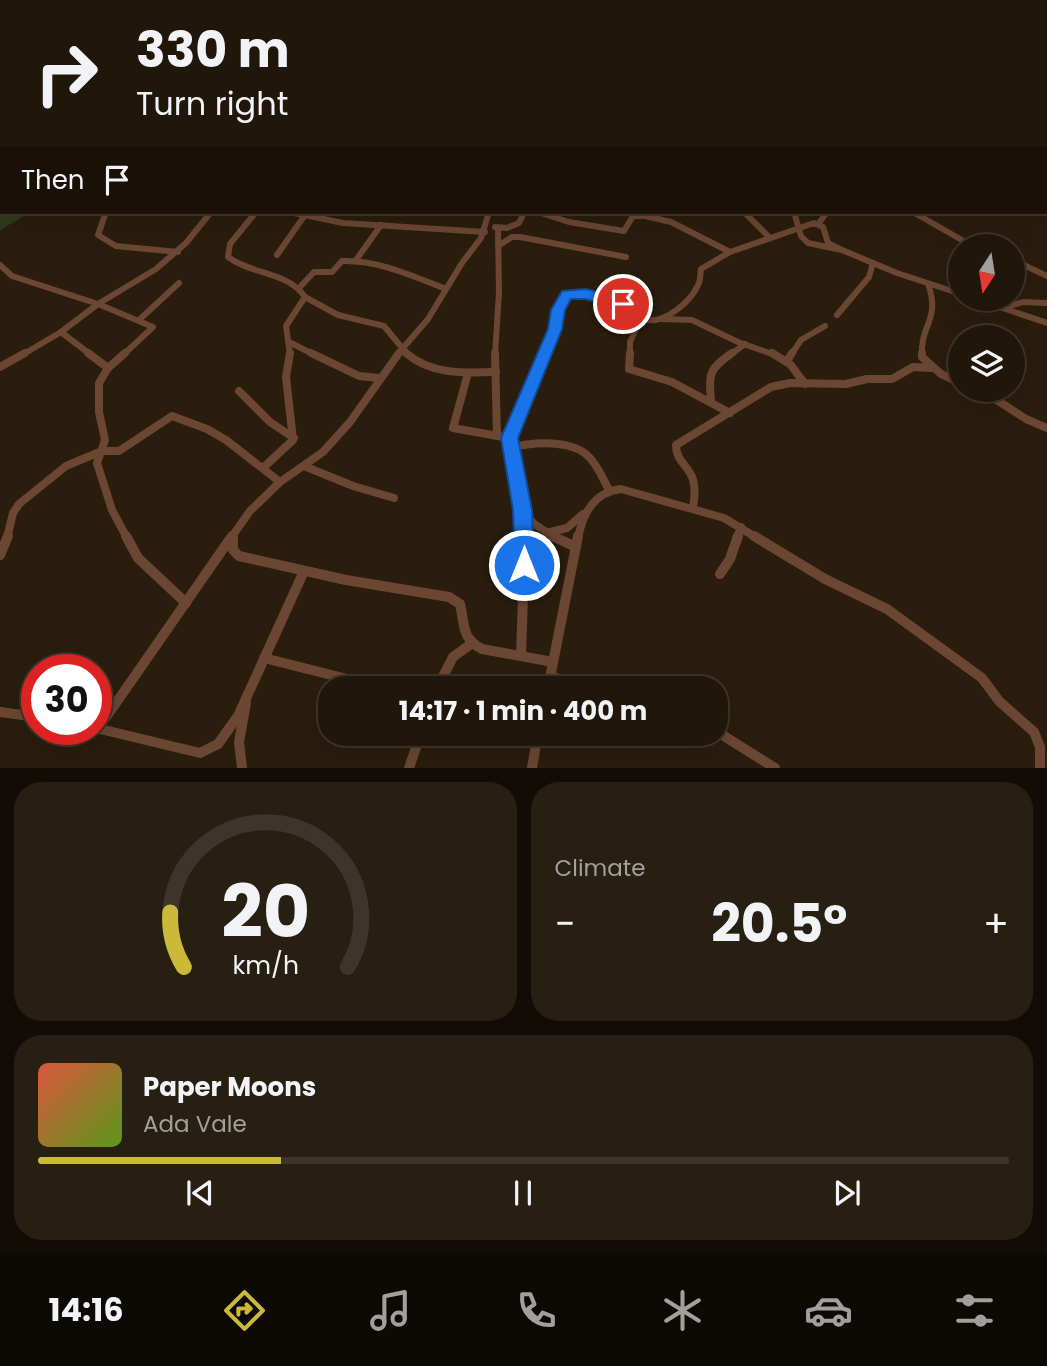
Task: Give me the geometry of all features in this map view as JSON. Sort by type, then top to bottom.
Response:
[{"type":"street","points":[[105,214],[98,235],[112,245],[178,251]]},
{"type":"street","points":[[0,367],[61,332],[98,304],[156,269],[178,251],[209,214]]},
{"type":"street","points":[[254,214],[230,244],[228,257],[249,270],[285,279],[299,288],[305,297],[338,315],[390,329],[411,357],[430,366],[468,373],[496,372]]},
{"type":"street","points":[[276,255],[306,214]]},
{"type":"street","points":[[311,214],[343,223],[486,229],[513,226],[519,222],[520,214]]},
{"type":"street","points":[[112,705],[259,500],[279,482],[323,452],[350,422],[379,377],[423,327],[486,229],[489,214]]},
{"type":"street","points":[[543,214],[569,222],[624,231],[634,216],[655,218],[686,228],[702,240],[730,252]]},
{"type":"street","points":[[746,214],[770,238]]},
{"type":"street","points":[[794,214],[798,230],[808,243],[842,250]]},
{"type":"street","points":[[661,319],[685,301],[700,283],[701,269],[730,252],[819,223],[826,214]]},
{"type":"street","points":[[917,214],[952,234]]},
{"type":"street","points":[[819,223],[828,243],[948,291]]},
{"type":"street","points":[[356,260],[382,225]]},
{"type":"street","points":[[497,436],[498,228]]},
{"type":"street","points":[[498,246],[512,237],[520,237],[626,257]]},
{"type":"street","points":[[299,288],[314,272],[332,272],[342,261],[356,260],[390,268],[446,289]]},
{"type":"street","points":[[837,315],[869,276],[873,263]]},
{"type":"street","points":[[1026,266],[1047,276]]},
{"type":"street","points":[[1,271],[98,304],[152,328],[108,368],[99,383],[98,397],[105,440],[97,463],[122,532],[138,558],[186,603]]},
{"type":"street","points":[[139,320],[179,284]]},
{"type":"street","points":[[928,284],[935,309],[921,353],[931,368]]},
{"type":"street","points":[[521,656],[525,543],[509,438],[555,329],[558,310],[567,295],[574,293],[617,300],[640,318],[648,320],[692,320],[787,361],[805,384]]},
{"type":"street","points":[[294,438],[286,377],[291,355],[286,326],[305,297]]},
{"type":"street","points":[[1026,302],[1047,303]]},
{"type":"street","points":[[1015,312],[1047,323]]},
{"type":"street","points":[[640,318],[630,342],[629,369],[672,382],[730,413]]},
{"type":"street","points":[[787,361],[801,340],[825,326]]},
{"type":"street","points":[[61,332],[108,368]]},
{"type":"street","points":[[289,342],[359,376],[379,377]]},
{"type":"street","points":[[711,402],[710,372],[713,366],[745,344]]},
{"type":"street","points":[[693,507],[697,494],[695,476],[693,469],[678,456],[676,445],[730,413],[755,394],[771,387],[892,379],[913,367],[931,368],[948,376]]},
{"type":"street","points":[[468,373],[453,428],[509,438]]},
{"type":"street","points":[[239,391],[271,422],[294,438]]},
{"type":"street","points":[[1000,402],[1026,419],[1047,428]]},
{"type":"street","points":[[0,555],[10,533],[13,513],[19,504],[66,466],[102,451],[115,453],[125,449],[172,416],[178,421],[211,431],[264,467],[279,482]]},
{"type":"street","points":[[264,467],[294,438]]},
{"type":"street","points":[[510,448],[537,444],[578,449],[591,460],[609,490]]},
{"type":"street","points":[[304,466],[353,486],[394,498]]},
{"type":"street","points":[[545,534],[567,528],[609,490],[634,492],[724,518],[825,579],[887,609],[972,669],[999,701],[1034,732],[1040,747],[1040,768]]},
{"type":"street","points":[[522,510],[530,522],[545,534],[576,547]]},
{"type":"street","points":[[550,676],[586,510]]},
{"type":"street","points":[[720,574],[730,559],[741,527]]},
{"type":"street","points":[[233,537],[232,548],[236,554],[304,571],[454,600],[460,604],[464,637],[471,644],[482,649],[553,662]]},
{"type":"street","points":[[112,731],[204,753],[212,749],[224,737],[248,693],[304,571]]},
{"type":"street","points":[[442,676],[453,657],[471,644]]},
{"type":"street","points":[[264,658],[335,676]]},
{"type":"street","points":[[242,768],[239,742],[248,693]]},
{"type":"street","points":[[0,712],[21,715]]},
{"type":"street","points":[[728,739],[775,768]]},
{"type":"street","points":[[408,768],[416,746]]},
{"type":"street","points":[[532,768],[536,746]]},
{"type":"green space","points":[[0,214],[28,214],[0,230]]},
{"type":"route","points":[[524,565],[525,530],[509,438],[513,426],[555,329],[558,310],[567,295],[585,294],[617,300],[623,304]]}]
